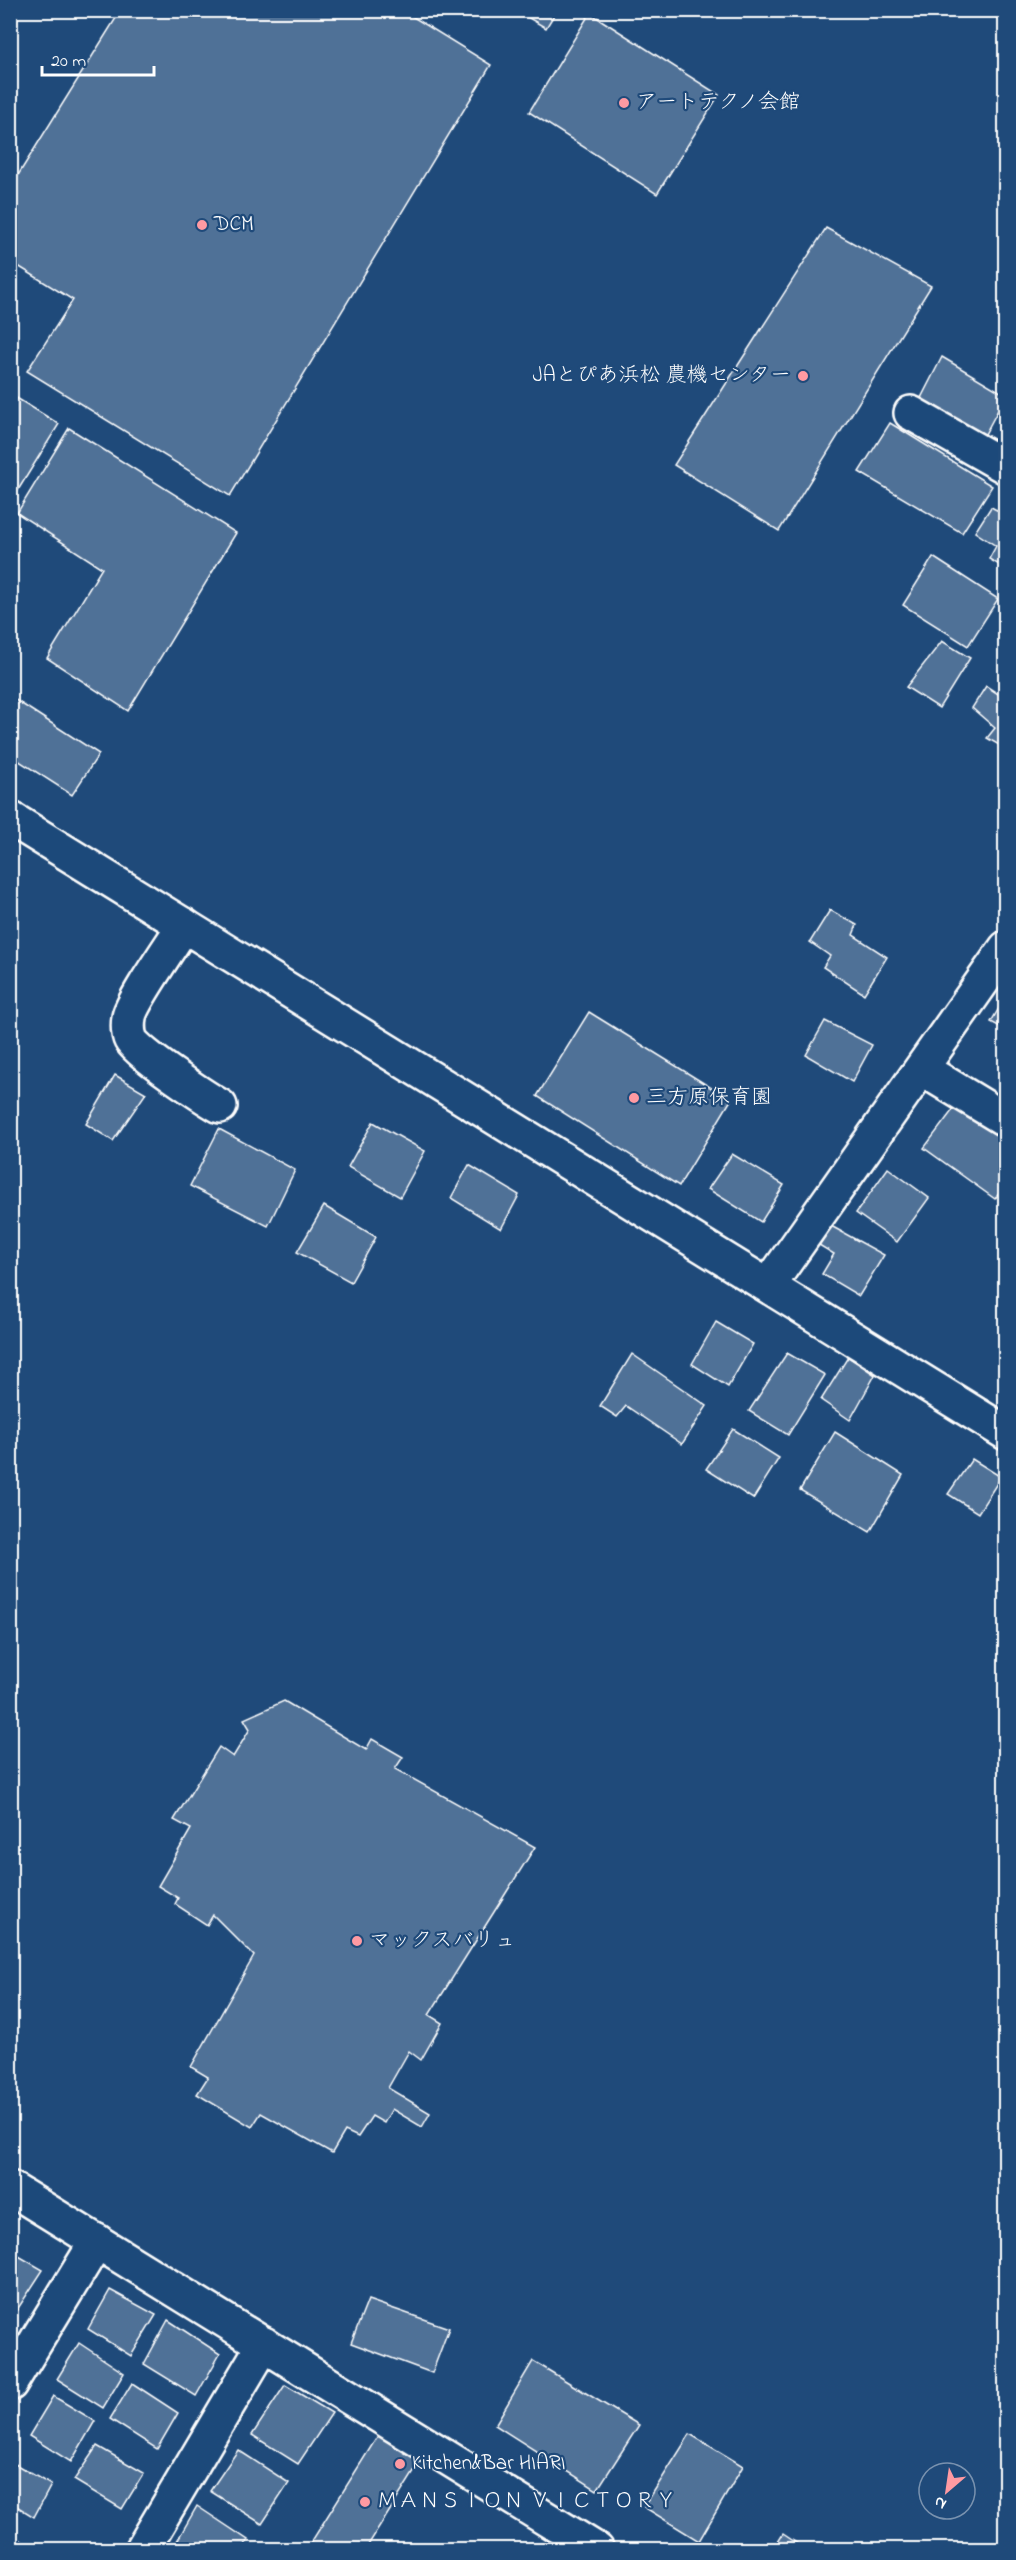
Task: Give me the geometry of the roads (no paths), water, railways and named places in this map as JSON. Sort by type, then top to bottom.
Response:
[{"type":"street","points":[[911,412],[1005,467]]},
{"type":"street","points":[[10,818],[769,1285],[1005,1433]]},
{"type":"street","points":[[184,925],[129,1015],[131,1041],[142,1053],[193,1090],[220,1106]]},
{"type":"street","points":[[769,1285],[1005,948]]},
{"type":"street","points":[[922,1069],[1005,1120]]},
{"type":"street","points":[[10,2188],[597,2550]]},
{"type":"street","points":[[10,2384],[97,2241]]},
{"type":"street","points":[[142,2550],[264,2344]]},
{"type":"place","name":"アートテクノ会館","points":[[624,103]]},
{"type":"place","name":"DCM","points":[[202,225]]},
{"type":"place","name":"JAとぴあ浜松 農機センター","points":[[803,376]]},
{"type":"place","name":"三方原保育園","points":[[634,1098]]},
{"type":"place","name":"マックスバリュ","points":[[357,1941]]},
{"type":"place","name":"Kitchen&Bar HIARI","points":[[400,2464]]},
{"type":"place","name":"ＭＡＮＳＩＯＮ ＶＩＣＴＯＲＹ","points":[[365,2502]]}]
